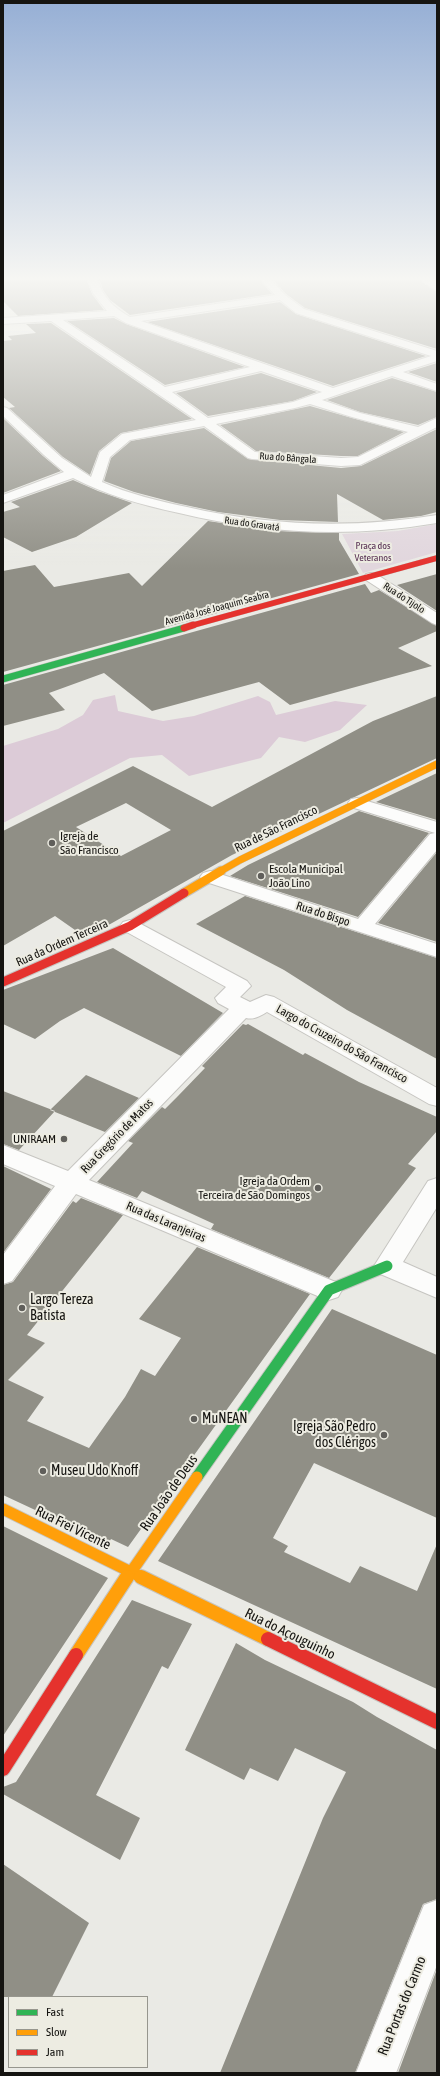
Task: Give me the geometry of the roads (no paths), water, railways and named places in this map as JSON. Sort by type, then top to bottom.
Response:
[{"type":"street","name":"Rua do Bângala","points":[[139,375],[252,455],[350,462],[368,458],[437,422]]},
{"type":"street","points":[[163,391],[230,375]]},
{"type":"street","points":[[285,375],[334,392]]},
{"type":"street","points":[[95,484],[104,455],[126,437],[279,408],[311,400],[384,375]]},
{"type":"street","points":[[400,375],[437,388]]},
{"type":"street","points":[[311,400],[356,415],[419,431]]},
{"type":"street","name":"Rua do Gravatá","points":[[3,410],[74,473],[95,484],[119,493],[198,515],[278,528],[316,530],[384,528],[437,519]]},
{"type":"street","points":[[3,499],[74,473]]},
{"type":"street","name":"Avenida José Joaquim Seabra","points":[[3,679],[437,558]]},
{"type":"street","name":"Rua do Tijolo","points":[[371,577],[437,620]]},
{"type":"street","name":"Rua de São Francisco","points":[[130,926],[240,860],[437,764]]},
{"type":"street","points":[[358,803],[437,828]]},
{"type":"street","points":[[362,927],[437,838]]},
{"type":"street","name":"Rua do Bispo","points":[[210,877],[437,951]]},
{"type":"street","points":[[130,926],[240,986],[226,998],[244,1008]]},
{"type":"street","name":"Rua da Ordem Terceira","points":[[3,982],[130,926]]},
{"type":"street","name":"Largo do Cruzeiro do São Francisco","points":[[244,1008],[251,1012],[266,1002],[437,1098]]},
{"type":"street","name":"Rua Gregório de Matos","points":[[3,1274],[71,1183],[244,1008]]},
{"type":"street","name":"Rua das Laranjeiras","points":[[3,1154],[329,1290]]},
{"type":"street","points":[[329,1290],[387,1266],[437,1187]]},
{"type":"street","points":[[387,1266],[437,1288]]},
{"type":"street","name":"Rua João de Deus","points":[[3,1769],[131,1571],[329,1290]]},
{"type":"street","name":"Rua Frei Vicente","points":[[3,1509],[131,1571]]},
{"type":"street","name":"Rua do Açouguinho","points":[[131,1571],[437,1722]]},
{"type":"street","name":"Rua Portas do Carmo","points":[[376,2073],[437,1918]]},
{"type":"place","name":"Igreja de São Francisco","points":[[52,843]]},
{"type":"place","name":"Escola Municipal João Lino","points":[[261,876]]},
{"type":"place","name":"UNIRAAM","points":[[64,1139]]},
{"type":"place","name":"Igreja da Ordem Terceira de São Domingos","points":[[318,1188]]},
{"type":"place","name":"Largo Tereza Batista","points":[[22,1308]]},
{"type":"place","name":"MuNEAN","points":[[194,1419]]},
{"type":"place","name":"Igreja São Pedro dos Clérigos","points":[[384,1435]]},
{"type":"place","name":"Museu Udo Knoff","points":[[43,1471]]},
{"type":"park label","name":"Praça dos Veteranos","points":[[373,552]]}]
